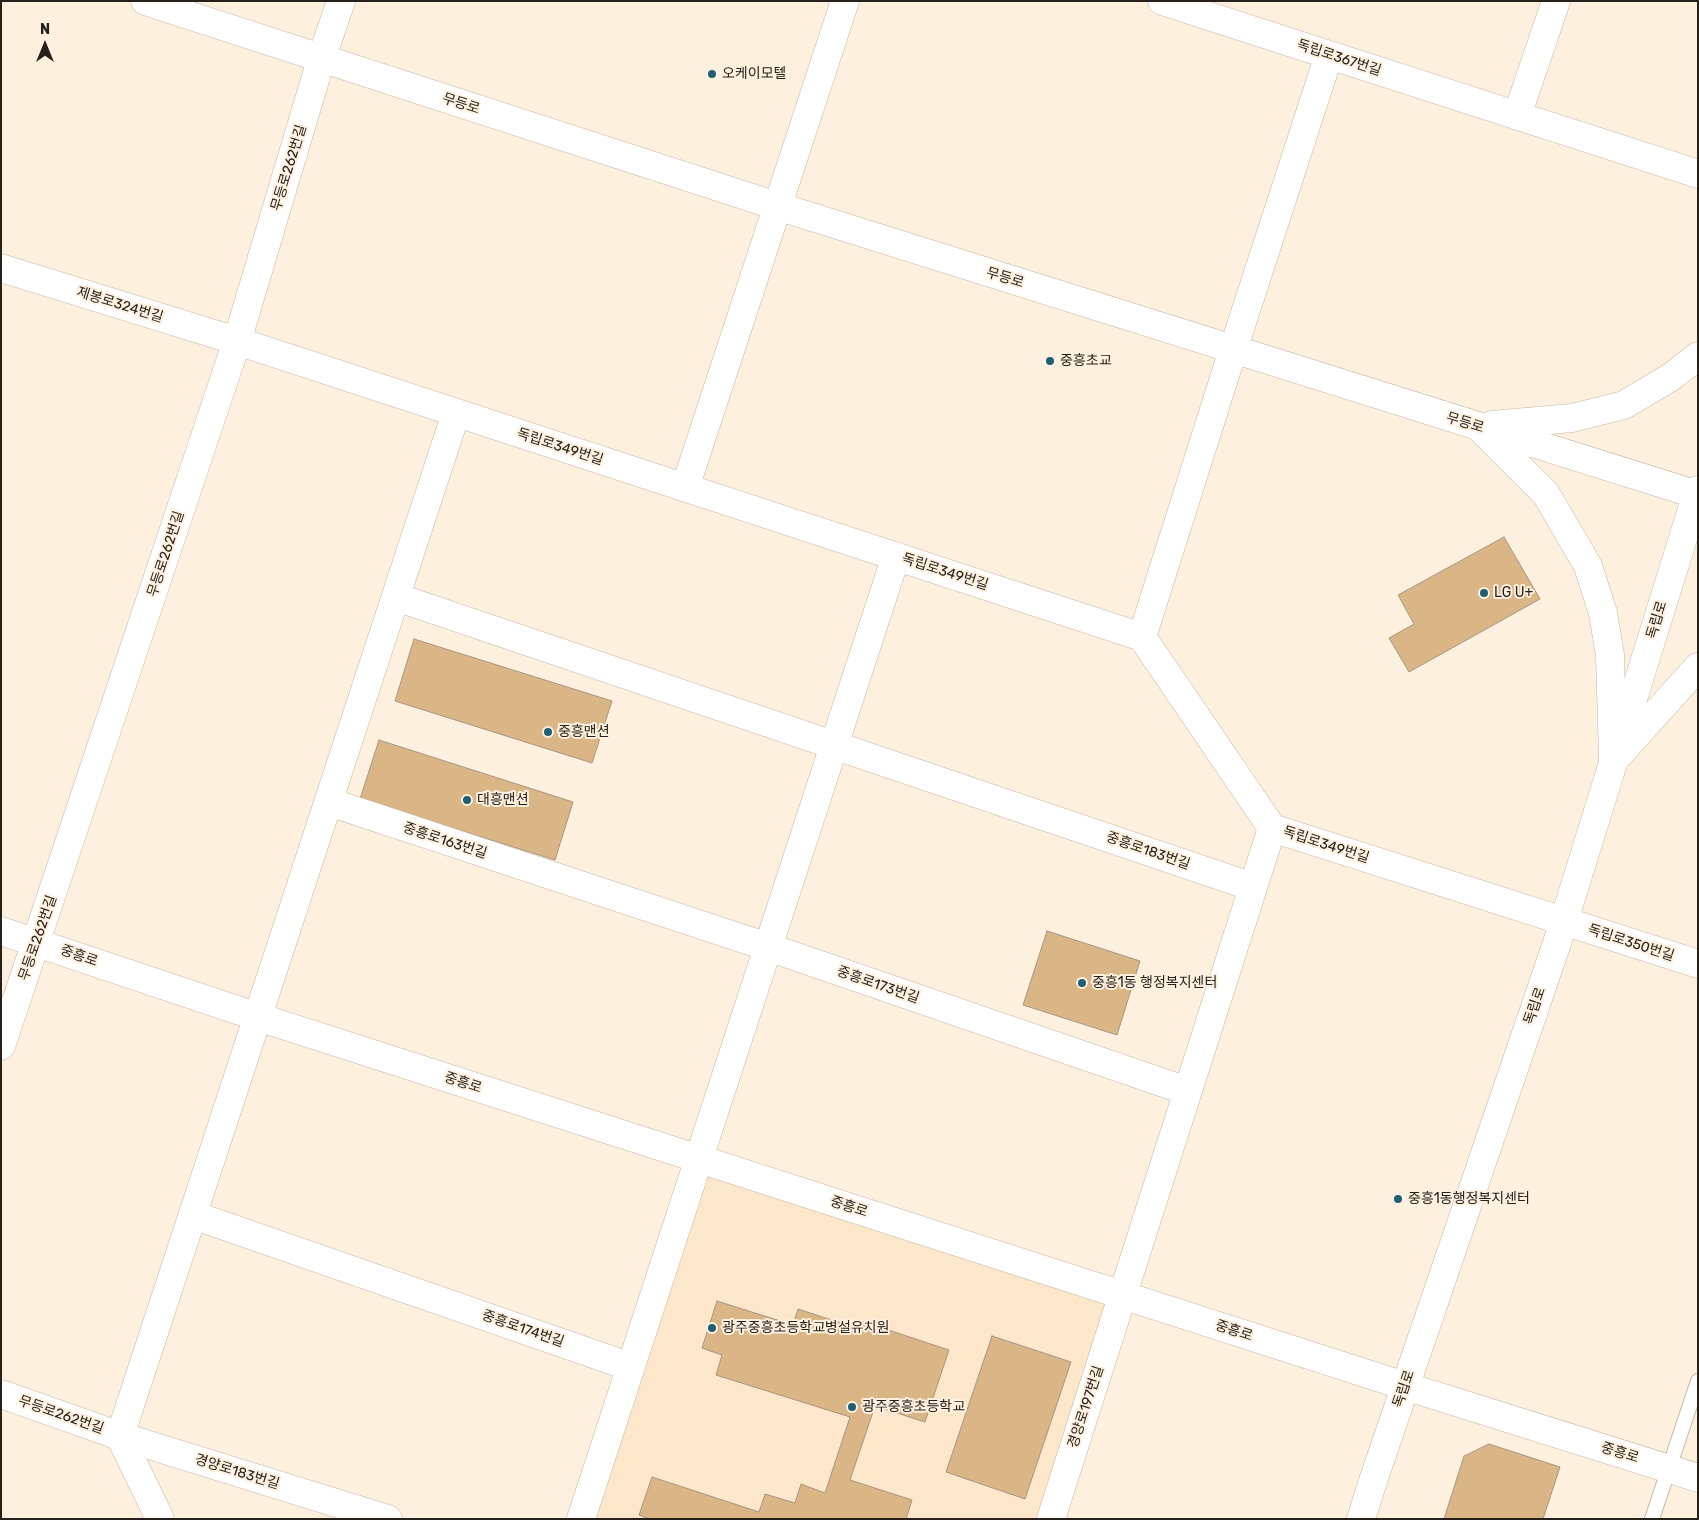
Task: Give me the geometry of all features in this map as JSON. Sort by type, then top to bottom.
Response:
[{"type":"street","name":"무등로","points":[[145,1],[321,60],[778,206],[1478,427],[1697,493]]},
{"type":"street","name":"무등로262번길","points":[[1,1046],[238,341],[321,60],[341,1]]},
{"type":"street","points":[[685,488],[845,1]]},
{"type":"street","name":"독립로367번길","points":[[1162,1],[1698,174]]},
{"type":"street","points":[[1517,116],[1556,1]]},
{"type":"street","points":[[1142,637],[1329,55]]},
{"type":"street","name":"제봉로324번길","points":[[1,269],[238,341]]},
{"type":"street","name":"독립로349번길","points":[[238,341],[1142,637],[1272,828],[1564,922]]},
{"type":"street","points":[[1478,427],[1572,418],[1624,405],[1671,377],[1698,356]]},
{"type":"street","points":[[160,1519],[120,1436],[330,802],[456,413]]},
{"type":"street","points":[[1478,427],[1546,494],[1588,566],[1603,613],[1610,655],[1613,761]]},
{"type":"street","name":"독립로","points":[[1361,1519],[1564,922],[1697,493]]},
{"type":"street","points":[[582,1519],[896,556]]},
{"type":"street","points":[[396,597],[834,745]]},
{"type":"street","points":[[1613,761],[1698,667]]},
{"type":"street","name":"중흥로183번길","points":[[834,745],[1253,886]]},
{"type":"street","name":"중흥로163번길","points":[[330,802],[560,879]]},
{"type":"street","points":[[1122,1295],[1272,828]]},
{"type":"street","name":"중흥로173번길","points":[[560,879],[768,947],[1187,1091]]},
{"type":"street","name":"독립로350번길","points":[[1564,922],[1698,964]]},
{"type":"street","name":"중흥로","points":[[1,931],[258,1017],[1405,1386],[1698,1478]]},
{"type":"street","name":"중흥로174번길","points":[[193,1215],[631,1367]]},
{"type":"street","name":"경양로197번길","points":[[1051,1519],[1122,1295]]},
{"type":"street","name":"무등로262번길","points":[[1,1394],[120,1436]]},
{"type":"street","name":"경양로183번길","points":[[120,1436],[388,1519]]},
{"type":"lane","points":[[1652,1519],[1698,1382]]},
{"type":"shaded area","name":"광주중흥초등학교","points":[[699,1159],[1122,1295],[1051,1519],[582,1519]]},
{"type":"building","points":[[1504,537],[1540,599],[1409,672],[1389,638],[1414,624],[1398,595]]},
{"type":"building","name":"중흥맨션","points":[[414,639],[612,701],[592,763],[395,701]]},
{"type":"building","name":"대흥맨션","points":[[379,740],[573,802],[555,860],[360,799]]},
{"type":"building","name":"중흥1동 행정복지센터","points":[[1047,931],[1140,961],[1117,1035],[1023,1005]]},
{"type":"building","points":[[717,1301],[793,1325],[798,1309],[853,1327],[858,1320],[949,1350],[925,1422],[875,1406],[850,1480],[912,1500],[906,1519],[650,1519],[639,1515],[652,1477],[759,1512],[765,1494],[795,1503],[801,1484],[825,1493],[850,1417],[716,1375],[722,1355],[702,1348]]},
{"type":"building","points":[[992,1336],[1071,1362],[1025,1499],[946,1472]]},
{"type":"building","points":[[1489,1444],[1560,1467],[1543,1519],[1444,1519],[1464,1456]]},
{"type":"place","name":"오케이모텔","points":[[712,74]]},
{"type":"place","name":"중흥초교","points":[[1050,361]]},
{"type":"place","name":"LG U+","points":[[1484,593]]},
{"type":"place","name":"중흥맨션","points":[[548,732]]},
{"type":"place","name":"대흥맨션","points":[[467,800]]},
{"type":"place","name":"중흥1동 행정복지센터","points":[[1082,983]]},
{"type":"place","name":"중흥1동행정복지센터","points":[[1398,1199]]},
{"type":"place","name":"광주중흥초등학교병설유치원","points":[[712,1328]]},
{"type":"place","name":"광주중흥초등학교","points":[[852,1407]]}]
